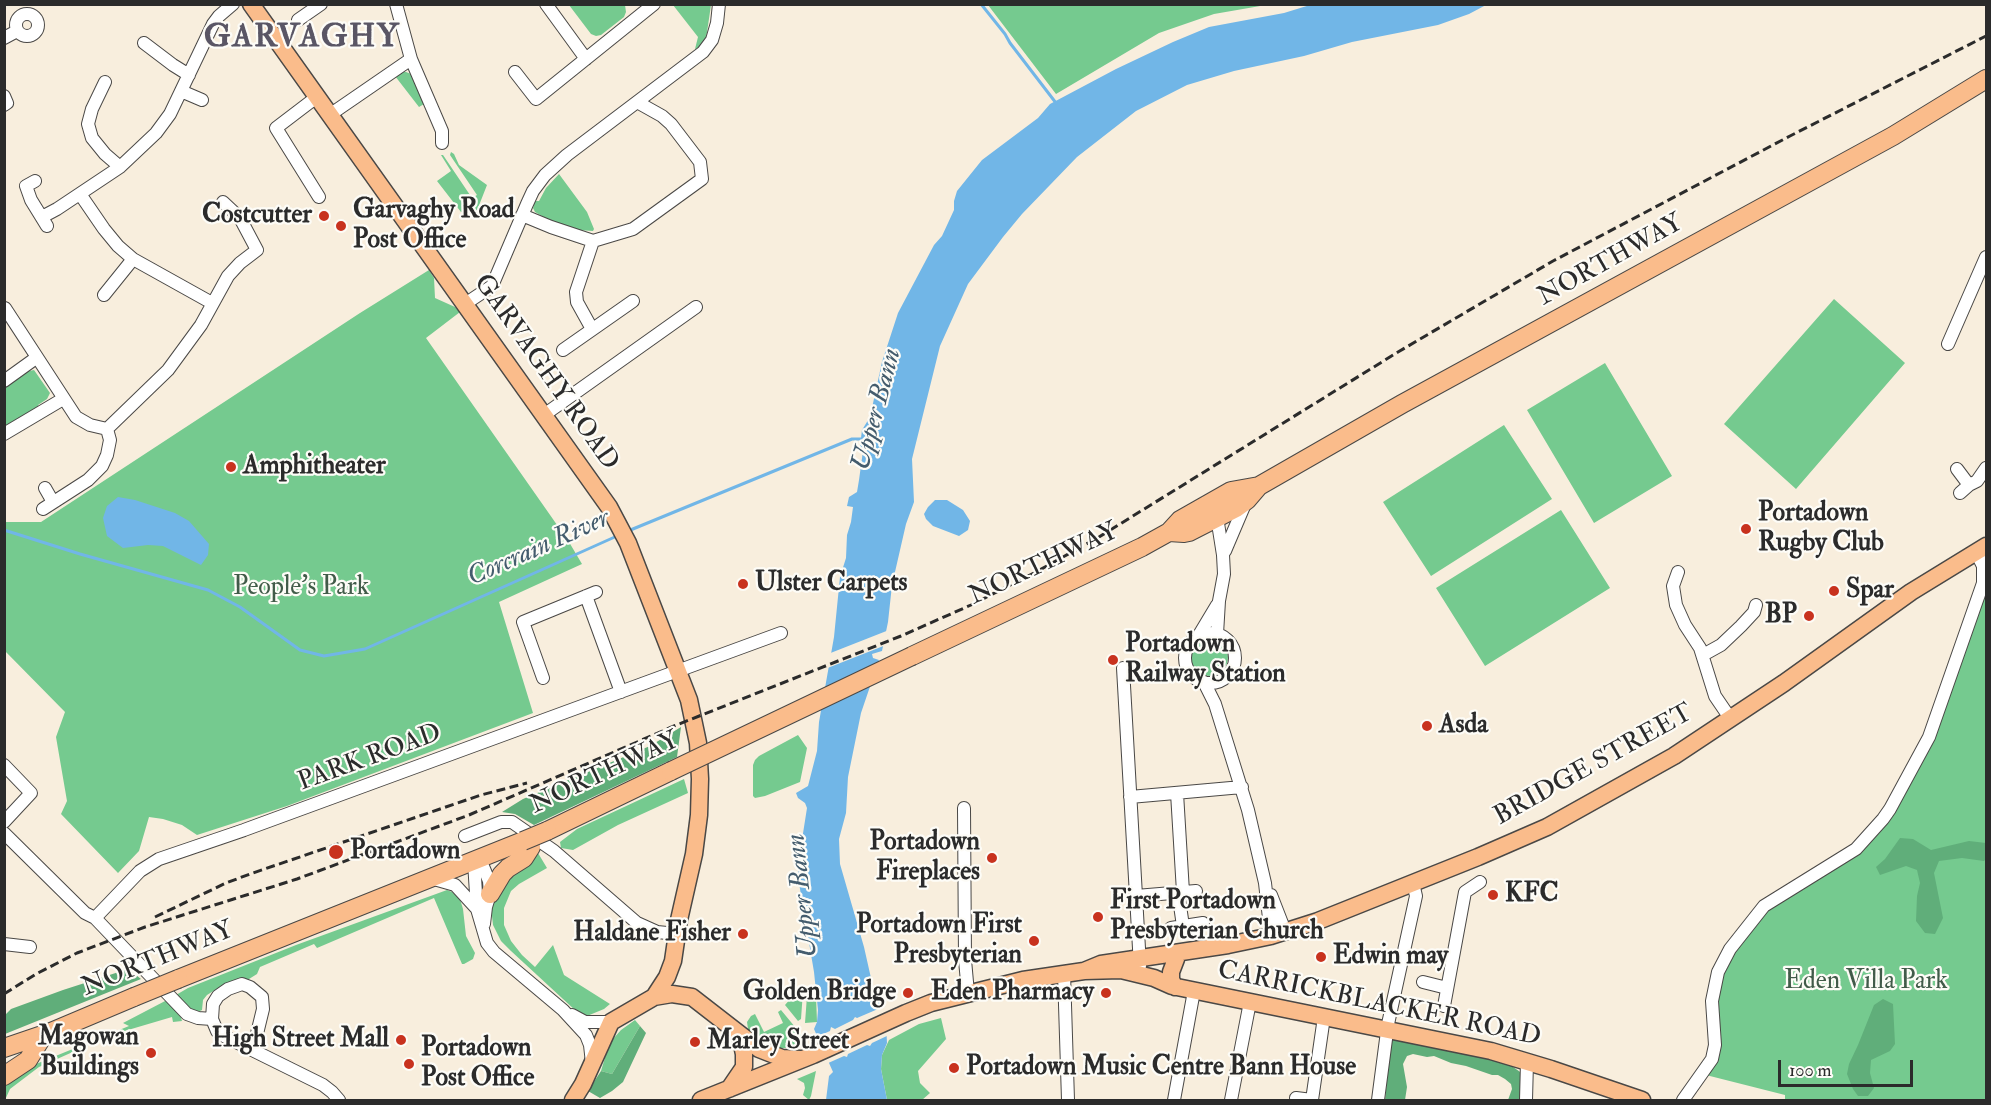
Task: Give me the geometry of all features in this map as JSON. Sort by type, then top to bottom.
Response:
[{"type":"highway","name":"NORTHWAY","points":[[1213,510],[1232,491],[1259,486],[1402,404],[1893,136],[1986,79]]},
{"type":"highway","name":"NORTHWAY","points":[[4,1048],[46,1035],[178,979],[535,838],[1142,547],[1169,532],[1180,520],[1247,500],[1259,486]]},
{"type":"highway","points":[[490,894],[502,874],[525,858],[535,838]]},
{"type":"highway","name":"NORTHWAY","points":[[4,1063],[46,1035]]},
{"type":"highway","points":[[4,1076],[28,1060],[46,1035]]},
{"type":"main road","name":"GARVAGHY ROAD","points":[[251,4],[544,415],[619,524],[628,543],[679,672],[689,700],[696,731],[700,779],[698,822],[674,961]]},
{"type":"main road","name":"BRIDGE STREET","points":[[812,1056],[923,1006],[968,993],[1064,973],[1136,972],[1182,955],[1278,934],[1318,921],[1547,827],[1674,756],[1784,683],[1911,592],[1981,549]]},
{"type":"main road","points":[[1173,986],[1171,972],[1182,955]]},
{"type":"main road","points":[[654,997],[674,961]]},
{"type":"main road","points":[[674,961],[680,982],[692,997],[740,1035],[772,1055],[782,1058],[812,1056]]},
{"type":"main road","name":"BRIDGE STREET","points":[[1084,971],[1101,964],[1136,972]]},
{"type":"main road","name":"CARRICKBLACKER ROAD","points":[[1136,972],[1194,991],[1484,1049],[1642,1101]]},
{"type":"main road","points":[[573,1101],[592,1065],[604,1022],[654,997],[672,994],[692,997]]},
{"type":"main road","points":[[728,1089],[744,1067],[740,1035]]},
{"type":"main road","points":[[701,1101],[812,1056]]},
{"type":"street","points":[[35,181],[26,186],[44,222],[120,167],[156,133],[170,114],[213,24],[217,10],[233,4]]},
{"type":"street","points":[[298,20],[321,4]]},
{"type":"street","points":[[396,4],[411,59],[442,131],[442,143]]},
{"type":"street","points":[[546,4],[586,59]]},
{"type":"street","points":[[633,4],[641,15]]},
{"type":"street","points":[[515,72],[536,99],[654,4]]},
{"type":"street","points":[[465,304],[492,286],[533,191],[554,166],[703,52],[712,40],[719,5]]},
{"type":"street","points":[[4,38],[17,31]]},
{"type":"street","points":[[143,42],[189,75]]},
{"type":"street","points":[[331,114],[411,59]]},
{"type":"street","points":[[108,81],[92,109],[88,124],[92,138],[120,167]]},
{"type":"street","points":[[181,91],[202,100]]},
{"type":"street","points":[[4,96],[7,103],[4,105]]},
{"type":"street","points":[[318,96],[276,128],[319,198]]},
{"type":"street","points":[[522,215],[594,241],[633,229],[702,178],[700,162],[671,124],[662,116],[637,102]]},
{"type":"street","points":[[80,194],[104,229],[132,259],[212,303]]},
{"type":"street","points":[[107,429],[168,370],[201,325],[228,276],[257,250],[240,218],[223,200]]},
{"type":"street","points":[[592,329],[577,302],[576,292],[594,241]]},
{"type":"street","points":[[1948,344],[1986,257]]},
{"type":"street","points":[[104,295],[132,259]]},
{"type":"street","points":[[564,350],[633,301]]},
{"type":"street","points":[[544,415],[696,307]]},
{"type":"street","points":[[5,308],[76,417],[90,425],[107,429]]},
{"type":"street","points":[[4,381],[36,358]]},
{"type":"street","points":[[4,434],[63,399]]},
{"type":"street","points":[[45,488],[48,506],[88,480],[102,466],[107,455],[110,440],[107,429]]},
{"type":"street","points":[[1957,469],[1965,489],[1977,481],[1986,468]]},
{"type":"street","points":[[1223,555],[1247,500]]},
{"type":"street","points":[[1213,510],[1223,555],[1223,587],[1219,601],[1217,634]]},
{"type":"street","points":[[1683,1101],[1712,1059],[1715,1045],[1712,1001],[1718,972],[1730,950],[1764,906],[1856,849],[1890,809],[1929,737],[1983,583],[1981,549]]},
{"type":"street","points":[[1678,572],[1673,586],[1676,605],[1703,655],[1715,696],[1730,718]]},
{"type":"street","points":[[543,678],[523,622],[591,594],[621,692]]},
{"type":"street","points":[[1199,635],[1217,634],[1229,643],[1235,656],[1232,670],[1220,681],[1210,683],[1195,679],[1190,674],[1184,659],[1188,645],[1199,635],[1219,601]]},
{"type":"street","points":[[1703,655],[1721,645],[1754,612],[1756,605]]},
{"type":"street","name":"PARK ROAD","points":[[95,918],[140,871],[159,859],[253,827],[781,633]]},
{"type":"street","points":[[1123,668],[1136,896],[1136,972]]},
{"type":"street","points":[[1215,704],[1220,681]]},
{"type":"street","points":[[1204,682],[1215,704],[1242,787],[1278,934]]},
{"type":"street","points":[[4,765],[31,794],[4,822]]},
{"type":"street","points":[[1130,796],[1242,787]]},
{"type":"street","points":[[1177,793],[1186,892],[1177,927],[1203,923]]},
{"type":"street","points":[[964,807],[964,928],[968,993]]},
{"type":"street","points":[[465,836],[501,822],[512,822],[554,851],[637,922],[657,932],[677,934]]},
{"type":"street","points":[[4,833],[85,913],[95,918],[187,1014],[212,1019]]},
{"type":"street","points":[[477,861],[489,881],[490,894],[486,908],[484,933]]},
{"type":"street","points":[[477,861],[477,909],[487,943],[494,952],[563,1010],[586,1035],[590,1045],[592,1065]]},
{"type":"street","points":[[434,879],[455,885],[477,909]]},
{"type":"street","points":[[1444,1006],[1465,892],[1480,882]]},
{"type":"street","points":[[1378,1101],[1387,1030],[1416,896],[1413,883]]},
{"type":"street","points":[[1136,896],[1186,892]]},
{"type":"street","points":[[4,944],[30,947]]},
{"type":"street","points":[[1064,973],[1068,1101]]},
{"type":"street","points":[[1423,982],[1447,988]]},
{"type":"street","points":[[253,1050],[263,1009],[261,998],[256,991],[242,984],[228,989],[218,996],[213,1004],[212,1019],[217,1031],[224,1036],[323,1085],[339,1101]]},
{"type":"street","points":[[1174,1101],[1194,991]]},
{"type":"street","points":[[1231,1101],[1250,1002]]},
{"type":"street","points":[[563,1010],[585,1022],[604,1022]]},
{"type":"street","points":[[1296,1095],[1312,1101],[1324,1017]]},
{"type":"street","points":[[1526,1101],[1527,1062]]},
{"type":"green space","points":[[569,5],[625,5],[626,12],[624,17],[601,35],[596,36],[591,34]]},
{"type":"green space","points":[[673,5],[711,5],[706,39],[699,48],[695,49],[698,37]]},
{"type":"green space","points":[[988,5],[1266,5],[1214,14],[1159,33],[1056,94]]},
{"type":"green space","points":[[401,72],[411,74],[424,104],[419,107],[395,76]]},
{"type":"green space","points":[[451,152],[459,165],[487,185],[476,213],[461,212],[437,181],[451,171],[441,155],[443,155],[472,198],[477,195],[450,155]]},
{"type":"green space","points":[[559,174],[587,212],[593,231],[578,230],[547,219],[535,212],[533,208],[535,201],[539,201],[546,188]]},
{"type":"green space","name":"People's Park","points":[[429,270],[434,278],[435,298],[455,307],[460,312],[426,338],[582,564],[499,602],[533,713],[287,806],[197,835],[182,825],[149,817],[139,851],[118,873],[61,814],[67,801],[56,737],[65,712],[5,651],[5,522],[41,522]]},
{"type":"green space","points":[[1834,299],[1905,363],[1796,489],[1724,424]]},
{"type":"green space","points":[[1605,363],[1672,476],[1594,523],[1527,410]]},
{"type":"green space","points":[[34,370],[50,393],[47,399],[38,405],[40,408],[5,429],[4,386],[25,372]]},
{"type":"green space","points":[[1504,425],[1552,499],[1431,576],[1383,502]]},
{"type":"green space","points":[[1561,510],[1610,588],[1485,666],[1436,588]]},
{"type":"green space","name":"Eden Villa Park","points":[[1986,574],[1986,1100],[1785,1100],[1785,1095],[1702,1074],[1712,1059],[1718,972],[1764,906],[1856,849],[1883,819],[1929,737]]},
{"type":"green space","points":[[1209,638],[1222,644],[1228,657],[1222,670],[1209,676],[1196,670],[1190,657],[1196,644]]},
{"type":"green space","points":[[681,727],[677,757],[534,825],[515,814],[502,812],[523,799],[650,746]]},
{"type":"green space","points":[[798,735],[807,748],[800,782],[755,798],[753,796],[753,765],[755,760]]},
{"type":"green space","points":[[684,779],[688,793],[618,825],[573,850],[561,848],[560,842],[577,829]]},
{"type":"green space","points":[[1900,838],[1913,839],[1931,850],[1969,841],[1986,843],[1984,861],[1962,858],[1939,861],[1934,873],[1943,918],[1935,934],[1925,933],[1916,921],[1920,883],[1917,870],[1906,866],[1880,875],[1876,867],[1885,859]]},
{"type":"green space","points":[[538,853],[547,868],[511,891],[504,908],[504,925],[511,941],[535,967],[553,945],[564,975],[610,1004],[587,1016],[576,1011],[511,951],[501,941],[493,925],[491,907],[494,894],[527,859]]},
{"type":"green space","points":[[447,890],[460,899],[466,936],[475,953],[473,959],[464,964],[462,964],[434,898],[317,948],[314,944],[260,967],[257,974],[249,979],[223,985],[207,995],[203,1000],[202,1010],[198,1012],[187,1009],[176,995],[188,988],[296,945]]},
{"type":"green space","points":[[128,969],[141,979],[5,1034],[5,1015],[11,1009]]},
{"type":"green space","points":[[798,990],[803,991],[801,1019],[798,1021],[785,1005]]},
{"type":"green space","points":[[807,996],[816,996],[817,1022],[805,1023]]},
{"type":"green space","points":[[1883,999],[1893,1004],[1895,1044],[1890,1051],[1871,1060],[1870,1073],[1874,1088],[1868,1096],[1858,1096],[1847,1074],[1849,1064],[1874,1005]]},
{"type":"green space","points":[[167,1000],[179,1011],[182,1021],[173,1022],[172,1017],[111,1035],[39,1067],[10,1089],[5,1100],[5,1079],[129,1026],[123,1023]]},
{"type":"green space","points":[[781,1010],[805,1041],[788,1048],[776,1048],[748,1029],[747,1022],[755,1014],[764,1032],[783,1023],[778,1012]]},
{"type":"green space","points":[[941,1018],[946,1039],[918,1071],[920,1083],[930,1093],[922,1100],[887,1100],[881,1069],[882,1055],[889,1040],[919,1024]]},
{"type":"green space","points":[[635,1020],[640,1026],[612,1074],[601,1071],[613,1039]]},
{"type":"green space","points":[[640,1026],[646,1033],[623,1082],[600,1098],[588,1091],[601,1071],[612,1074]]},
{"type":"green space","points":[[1394,1038],[1506,1062],[1523,1074],[1521,1100],[1508,1100],[1512,1089],[1511,1084],[1498,1075],[1451,1063],[1434,1056],[1413,1054],[1407,1056],[1403,1064],[1407,1087],[1405,1100],[1385,1100],[1391,1040]]},
{"type":"green space","points":[[816,1071],[809,1100],[803,1095],[804,1083],[797,1079]]},
{"type":"water","name":"Upper Bann","points":[[1310,5],[1486,5],[1438,25],[1352,42],[1187,85],[1136,111],[1077,157],[1022,214],[968,284],[940,346],[912,459],[914,502],[906,524],[892,585],[882,651],[872,654],[873,658],[879,660],[861,713],[848,777],[846,813],[839,839],[840,864],[873,987],[878,991],[885,1006],[887,1043],[882,1055],[881,1069],[887,1100],[826,1100],[829,1076],[833,1072],[814,1029],[818,1010],[798,865],[807,808],[796,793],[808,786],[817,751],[819,722],[834,637],[840,577],[846,558],[847,535],[853,507],[847,506],[849,497],[857,492],[863,451],[860,446],[862,430],[870,417],[882,362],[898,313],[934,245],[942,236],[954,210],[957,191],[982,160],[1038,118],[1050,104],[1116,69],[1209,27],[1284,13]]},
{"type":"water","points":[[118,497],[175,513],[189,521],[209,544],[208,555],[201,565],[163,546],[123,548],[107,536],[103,518],[107,506]]},
{"type":"water","points":[[935,500],[947,500],[963,510],[970,521],[968,530],[959,536],[933,526],[924,514]]},
{"type":"pier","points":[[889,630],[886,645],[825,669],[828,654]]},
{"type":"pier","points":[[885,1006],[888,1011],[889,1035],[870,1046],[867,1045],[848,1054],[847,1057],[844,1056],[826,1064],[814,1038],[830,1031],[831,1027],[835,1029],[855,1017]]},
{"type":"waterway","points":[[981,4],[1056,103]]},
{"type":"waterway","name":"Corcrain River","points":[[628,531],[852,439],[861,439]]},
{"type":"waterway","name":"Corcrain River","points":[[4,530],[208,590],[240,607],[300,650],[324,656],[365,649],[617,536]]},
{"type":"railway","points":[[4,994],[77,953],[145,927],[297,879],[469,815],[674,726],[901,636],[971,605],[1099,537],[1398,352],[1553,261],[1986,36]]},
{"type":"railway","points":[[155,917],[250,874],[481,795],[527,783]]},
{"type":"place","name":"Costcutter","points":[[324,216]]},
{"type":"place","name":"Garvaghy Road Post Office","points":[[341,226]]},
{"type":"place","name":"Amphitheater","points":[[231,467]]},
{"type":"place","name":"Portadown Rugby Club","points":[[1746,529]]},
{"type":"place","name":"Ulster Carpets","points":[[743,584]]},
{"type":"place","name":"Spar","points":[[1834,591]]},
{"type":"place","name":"BP","points":[[1809,616]]},
{"type":"place","name":"Portadown Railway Station","points":[[1113,660]]},
{"type":"place","name":"Asda","points":[[1427,726]]},
{"type":"place","name":"Portadown","points":[[336,852]]},
{"type":"place","name":"Portadown Fireplaces","points":[[992,858]]},
{"type":"place","name":"KFC","points":[[1493,895]]},
{"type":"place","name":"First Portadown Presbyterian Church","points":[[1098,917]]},
{"type":"place","name":"Haldane Fisher","points":[[743,934]]},
{"type":"place","name":"Portadown First Presbyterian","points":[[1034,941]]},
{"type":"place","name":"Edwin may","points":[[1321,957]]},
{"type":"place","name":"Golden Bridge","points":[[908,993]]},
{"type":"place","name":"Eden Pharmacy","points":[[1106,993]]},
{"type":"place","name":"High Street Mall","points":[[401,1040]]},
{"type":"place","name":"Marley Street","points":[[695,1042]]},
{"type":"place","name":"Magowan Buildings","points":[[151,1053]]},
{"type":"place","name":"Portadown Post Office","points":[[409,1064]]},
{"type":"place","name":"Portadown Music Centre Bann House","points":[[954,1068]]},
{"type":"district","name":"GARVAGHY","points":[[302,39]]}]
